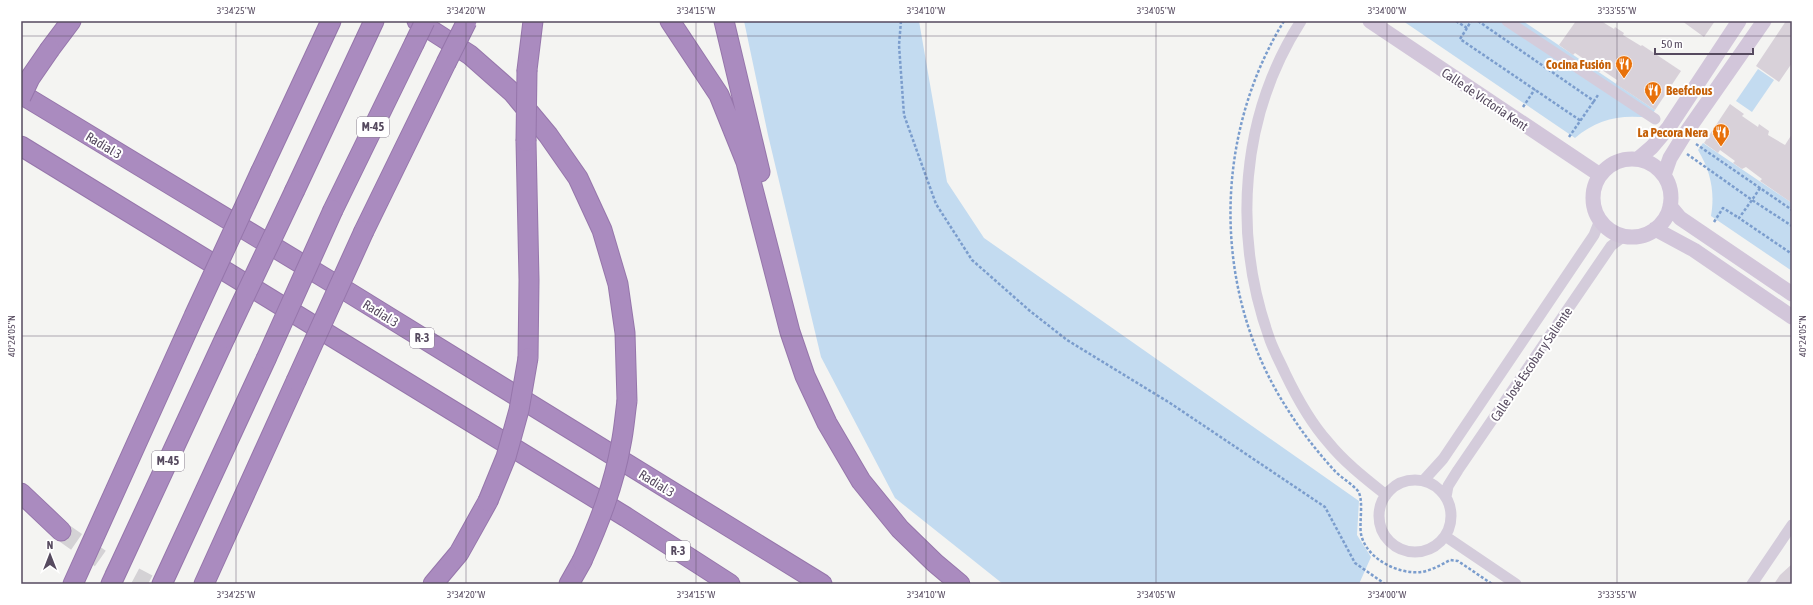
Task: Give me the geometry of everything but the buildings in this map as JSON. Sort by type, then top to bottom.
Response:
[{"type":"highway","points":[[21,95],[30,78],[71,21]]},
{"type":"highway","points":[[73,584],[194,316],[331,21]]},
{"type":"highway","points":[[417,21],[470,55],[512,93],[548,135],[578,178],[602,230],[618,284],[625,333],[627,401],[622,443],[612,483],[599,523],[582,561],[569,584]]},
{"type":"highway","name":"M-45","points":[[162,584],[333,210],[425,21]]},
{"type":"highway","points":[[204,584],[364,231],[467,21]]},
{"type":"highway","points":[[433,584],[459,553],[488,501],[506,458],[519,410],[528,358],[529,280],[526,141],[527,70],[533,21]]},
{"type":"highway","points":[[670,21],[719,95],[746,162],[790,332],[805,376],[827,423],[861,481],[900,529],[935,563],[960,584]]},
{"type":"highway","points":[[724,21],[780,256],[790,332]]},
{"type":"highway","name":"M-45","points":[[111,584],[373,24]]},
{"type":"highway","name":"Radial 3","points":[[21,95],[354,296],[822,584]]},
{"type":"highway","name":"R-3","points":[[21,146],[222,271],[317,327],[626,517],[730,584]]},
{"type":"highway","points":[[21,493],[61,531]]},
{"type":"main road","name":"Calle de Victoria Kent","points":[[1370,21],[1600,175]]},
{"type":"main road","points":[[1638,159],[1652,147],[1668,127],[1739,21]]},
{"type":"main road","points":[[1664,175],[1670,158],[1683,137],[1764,21]]},
{"type":"main road","points":[[1627,159],[1638,159],[1648,162],[1664,175],[1670,190],[1670,206],[1662,223],[1655,229],[1640,236],[1624,236],[1606,227],[1600,220],[1594,205],[1594,190],[1600,175],[1608,168],[1617,162],[1627,159]]},
{"type":"main road","points":[[1670,206],[1680,218],[1792,294]]},
{"type":"main road","points":[[1655,229],[1694,250],[1792,317]]},
{"type":"street","points":[[1301,21],[1283,51],[1261,105],[1249,164],[1246,218],[1251,270],[1259,307],[1270,341],[1296,395],[1327,442],[1359,473],[1386,495]]},
{"type":"street","points":[[1507,21],[1655,119]]},
{"type":"street","name":"Calle José Escobar y Saliente","points":[[1423,481],[1447,453],[1594,235],[1600,220]]},
{"type":"street","name":"Calle José Escobar y Saliente","points":[[1446,497],[1448,486],[1458,470],[1610,246],[1624,236]]},
{"type":"street","points":[[1409,480],[1423,481],[1436,487],[1446,497],[1449,503],[1451,516],[1450,523],[1445,536],[1436,544],[1419,551],[1406,550],[1395,545],[1383,531],[1380,519],[1380,506],[1386,495],[1402,482],[1409,480]]},
{"type":"street","points":[[1752,584],[1792,524]]},
{"type":"street","points":[[1445,536],[1516,584]]},
{"type":"path","points":[[901,21],[899,45],[904,115],[936,204],[972,260],[1030,311],[1067,340],[1170,403],[1325,507],[1355,563],[1385,584]]},
{"type":"path","points":[[1284,21],[1261,62],[1244,111],[1237,134],[1231,184],[1232,251],[1247,324],[1256,350],[1270,381],[1304,434],[1334,470],[1358,491],[1361,497],[1362,535],[1367,548],[1390,567],[1404,571],[1421,572],[1436,568],[1450,560],[1458,561],[1492,584]]},
{"type":"path","points":[[1456,21],[1467,28]]},
{"type":"path","points":[[1472,21],[1460,39],[1581,121]]},
{"type":"path","points":[[1478,21],[1594,101]]},
{"type":"path","points":[[1523,107],[1535,89]]},
{"type":"path","points":[[1569,138],[1599,94],[1602,97]]},
{"type":"path","points":[[1696,144],[1792,210]]},
{"type":"path","points":[[1686,153],[1752,200],[1792,226]]},
{"type":"path","points":[[1739,218],[1760,188]]},
{"type":"path","points":[[1714,222],[1723,208],[1792,254]]},
{"type":"shaded area","points":[[744,21],[919,21],[947,182],[984,238],[1359,501],[1357,535],[1371,557],[1359,584],[1003,584],[895,498],[821,357],[768,135]]},
{"type":"shaded area","points":[[1403,21],[1523,21],[1655,110],[1650,118],[1629,117],[1610,119],[1601,122],[1592,126],[1575,138]]},
{"type":"shaded area","points":[[1758,69],[1774,80],[1752,112],[1736,101]]},
{"type":"shaded area","points":[[1703,143],[1792,203],[1792,271],[1711,216],[1711,182],[1706,166],[1698,150]]},
{"type":"tunnel","points":[[61,531],[101,559],[148,584]]},
{"type":"place","name":"Cocina Fusión","points":[[1624,79]]},
{"type":"place","name":"Beefcious","points":[[1653,105]]},
{"type":"place","name":"La Pecora Nera","points":[[1721,147]]}]
